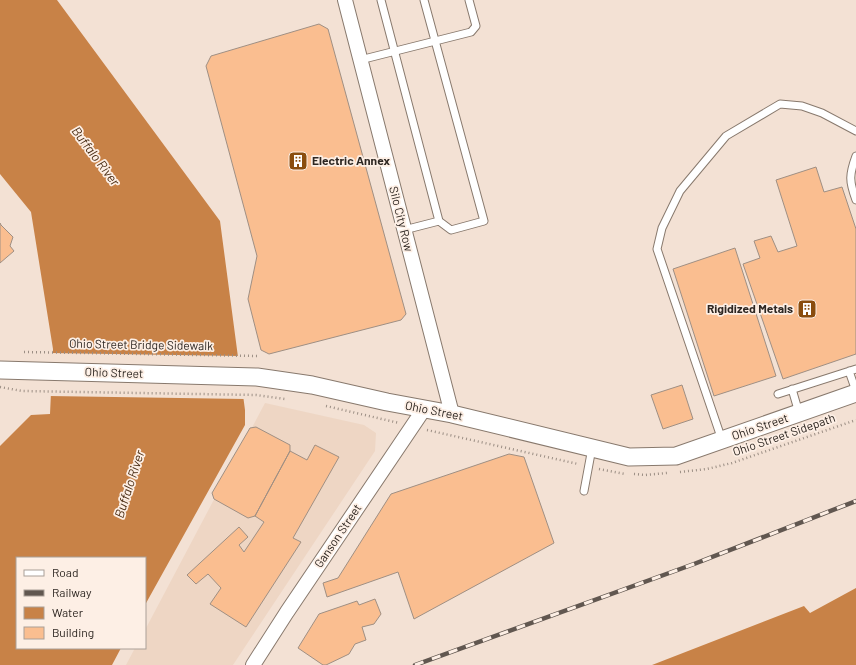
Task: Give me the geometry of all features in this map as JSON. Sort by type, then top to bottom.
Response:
[{"type":"street","name":"Silo City Row","points":[[345,0],[452,414]]},
{"type":"street","name":"Ohio Street","points":[[0,370],[257,377],[312,385],[387,402],[452,414],[629,457],[676,456],[856,392]]},
{"type":"street","name":"Ganson Street","points":[[253,665],[424,409]]},
{"type":"lane","points":[[380,0],[439,221],[451,230],[484,221],[424,0]]},
{"type":"lane","points":[[360,60],[471,32],[476,26],[469,0]]},
{"type":"lane","points":[[722,440],[659,257],[657,249],[662,228],[680,191],[726,136],[780,104],[802,106],[822,113],[856,131]]},
{"type":"lane","points":[[856,156],[850,175],[851,188],[856,200]]},
{"type":"lane","points":[[404,230],[439,221]]},
{"type":"lane","points":[[778,394],[853,370],[856,392]]},
{"type":"lane","points":[[792,389],[799,413]]},
{"type":"lane","points":[[584,491],[592,448]]},
{"type":"path","name":"Ohio Street Bridge Sidewalk","points":[[24,352],[258,356]]},
{"type":"path","points":[[0,387],[22,392],[256,396]]},
{"type":"path","name":"Ohio Street Sidepath","points":[[675,473],[732,463],[856,420]]},
{"type":"path","points":[[426,430],[557,460]]},
{"type":"path","points":[[621,473],[645,475],[667,474]]},
{"type":"shaded area","points":[[265,403],[364,425],[376,433],[375,451],[233,665],[126,665],[134,649],[146,649],[146,628]]},
{"type":"water","name":"Buffalo River","points":[[0,0],[57,0],[220,221],[245,410],[245,425],[146,603],[146,557],[16,557],[16,649],[120,649],[112,665],[0,665],[0,446],[31,415],[50,414],[53,349],[31,212],[0,174]]},
{"type":"water","points":[[856,588],[856,665],[652,665],[804,606],[810,613]]},
{"type":"pier","points":[[50,353],[239,356],[245,399],[49,396]]},
{"type":"building","name":"Electric Annex","points":[[319,24],[328,29],[406,314],[401,320],[269,354],[261,350],[248,299],[257,256],[206,66],[211,56]]},
{"type":"building","name":"Rigidized Metals","points":[[816,167],[824,192],[842,187],[856,229],[856,354],[783,379],[743,264],[760,258],[754,241],[771,236],[778,252],[797,246],[776,180]]},
{"type":"building","points":[[0,223],[13,237],[10,246],[14,251],[0,263]]},
{"type":"building","points":[[735,248],[776,376],[714,396],[673,269]]},
{"type":"building","points":[[682,385],[693,419],[663,429],[651,395]]},
{"type":"building","points":[[256,427],[290,445],[290,451],[255,516],[248,518],[214,499],[212,493],[250,428]]},
{"type":"building","points":[[315,445],[339,457],[293,538],[301,542],[246,627],[210,604],[221,588],[208,574],[196,584],[187,575],[239,527],[248,537],[239,545],[244,552],[264,522],[255,516],[290,451],[307,460]]},
{"type":"building","points":[[509,454],[524,457],[554,543],[414,619],[398,572],[327,597],[323,583],[338,578],[391,494]]},
{"type":"building","points":[[375,599],[381,614],[374,624],[362,627],[366,640],[355,644],[349,654],[323,665],[298,648],[319,614],[357,601],[359,605]]},
{"type":"railway","points":[[415,665],[694,564],[856,501]]},
{"type":"place","name":"Electric Annex","points":[[298,161]]},
{"type":"place","name":"Rigidized Metals","points":[[807,309]]}]
